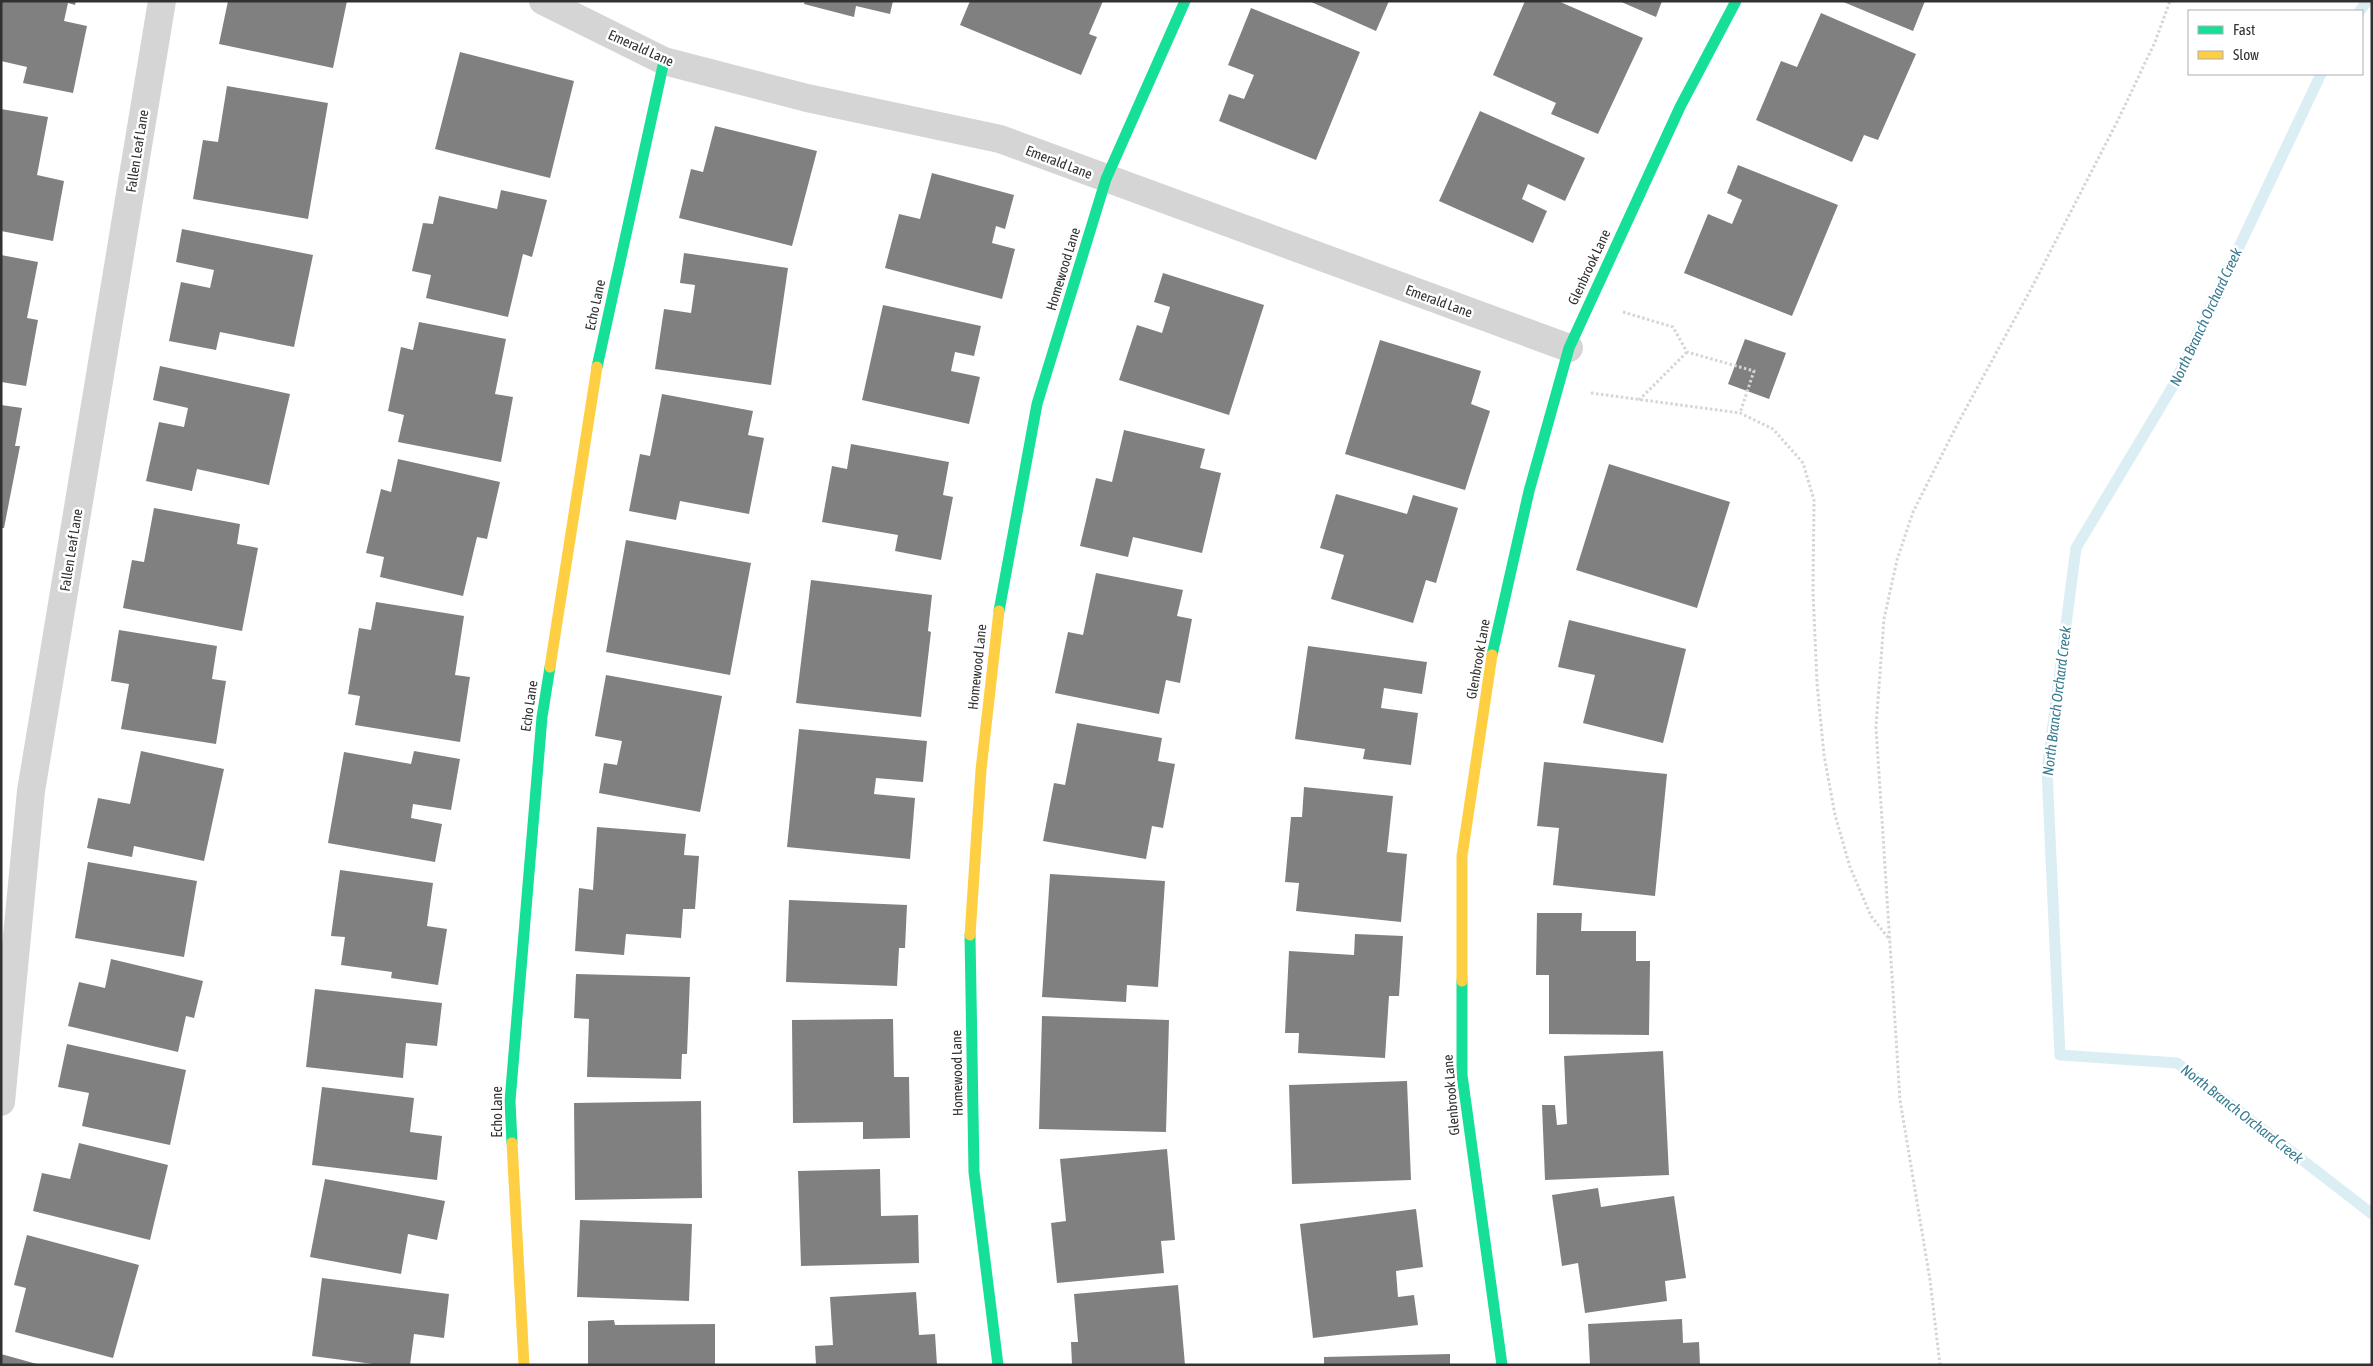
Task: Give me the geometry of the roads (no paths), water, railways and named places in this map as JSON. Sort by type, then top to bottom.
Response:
[{"type":"street","name":"Fallen Leaf Lane","points":[[1,1102],[31,791],[162,1]]},
{"type":"street","name":"Emerald Lane","points":[[543,1],[664,61],[807,98],[1000,139],[1570,348]]},
{"type":"street","name":"Homewood Lane","points":[[998,1365],[974,1172],[970,942],[981,770],[1000,600],[1037,404],[1106,179],[1184,1]]},
{"type":"street","name":"Glenbrook Lane","points":[[1502,1365],[1462,1075],[1462,856],[1490,662],[1528,491],[1570,348],[1589,301],[1680,106],[1736,1]]},
{"type":"street","name":"Echo Lane","points":[[524,1365],[510,1101],[542,717],[602,344],[664,61]]},
{"type":"waterway","name":"North Branch Orchard Creek","points":[[2361,10],[2367,1]]},
{"type":"waterway","name":"North Branch Orchard Creek","points":[[2321,75],[2173,386],[2076,548],[2047,770],[2060,1055],[2177,1063],[2372,1214]]}]
